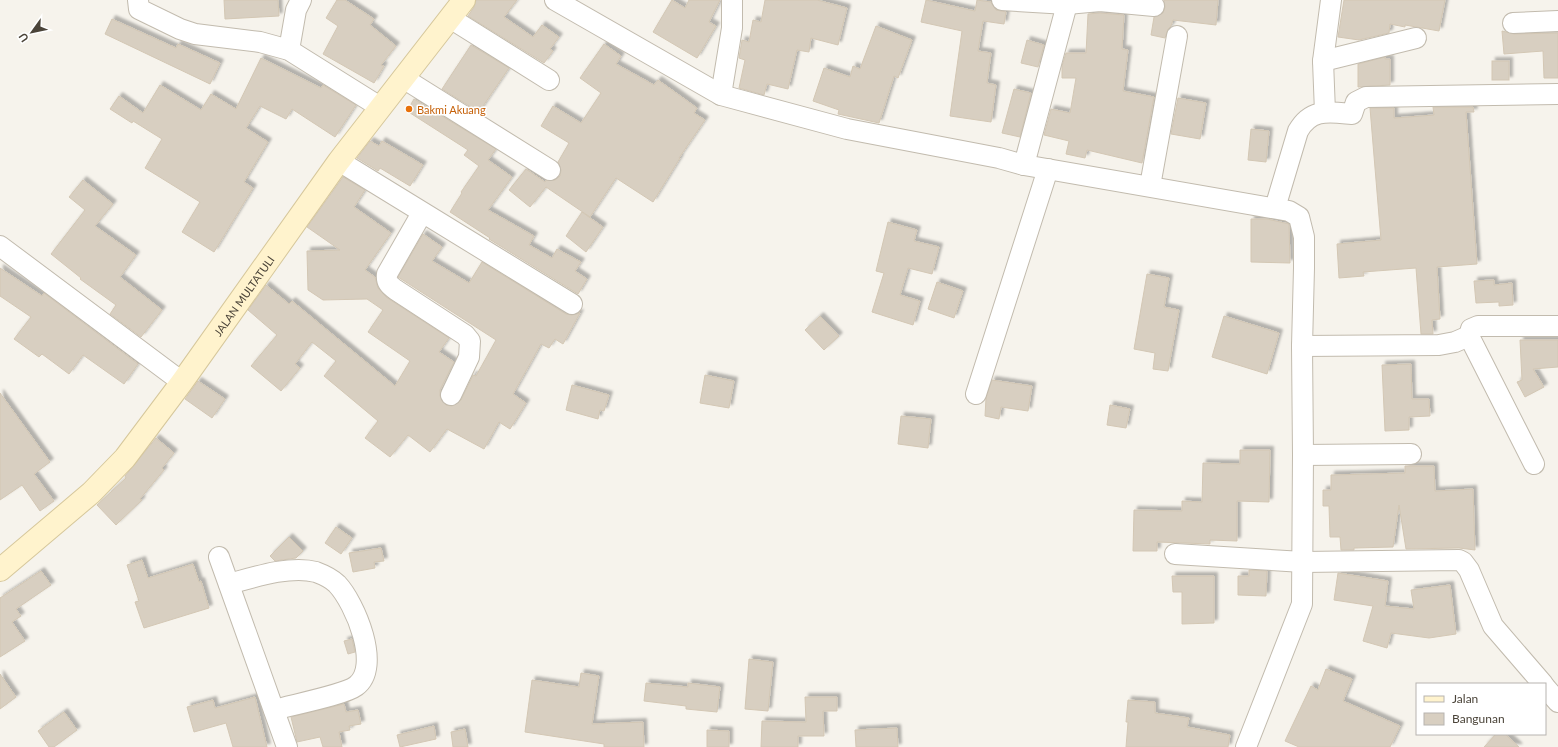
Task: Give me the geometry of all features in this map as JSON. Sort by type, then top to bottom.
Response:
[{"type":"main road","name":"JALAN MULTATULI","points":[[0,570],[91,493],[125,458],[182,382],[339,161],[464,0]]},
{"type":"street","points":[[138,0],[139,9],[180,29],[195,34],[260,42],[289,50],[380,107]]},
{"type":"street","points":[[289,50],[296,10],[301,0]]},
{"type":"street","points":[[555,0],[721,95],[847,129],[1000,158],[1024,165],[1275,208],[1289,211],[1299,218],[1302,227],[1304,268],[1302,346],[1304,455],[1302,604],[1246,747]]},
{"type":"street","points":[[721,95],[732,28],[732,0]]},
{"type":"street","points":[[1002,0],[1067,4],[1100,1],[1154,6]]},
{"type":"street","points":[[1325,112],[1323,61],[1332,0]]},
{"type":"street","points":[[1024,165],[1067,4]]},
{"type":"street","points":[[450,18],[548,80]]},
{"type":"street","points":[[1513,23],[1558,21]]},
{"type":"street","points":[[1150,186],[1177,36]]},
{"type":"street","points":[[1323,61],[1416,38]]},
{"type":"street","points":[[403,78],[550,170]]},
{"type":"street","points":[[1275,208],[1298,131],[1303,122],[1311,116],[1325,112],[1352,114],[1356,102],[1366,97],[1558,94]]},
{"type":"street","points":[[339,161],[572,304]]},
{"type":"street","points":[[976,394],[1048,169]]},
{"type":"street","points":[[422,213],[387,274],[386,280],[389,285],[465,335],[470,341],[469,357],[451,396]]},
{"type":"street","points":[[0,246],[182,382]]},
{"type":"street","points":[[1534,464],[1469,336],[1470,329],[1478,326],[1558,326]]},
{"type":"street","points":[[1302,346],[1439,345],[1455,342],[1469,336]]},
{"type":"street","points":[[1304,455],[1411,454]]},
{"type":"street","points":[[1175,554],[1303,562],[1459,560],[1463,562],[1469,570],[1493,626],[1541,683]]},
{"type":"street","points":[[219,557],[287,747]]},
{"type":"street","points":[[229,584],[274,572],[315,572],[331,578],[338,585],[345,594],[357,618],[366,658],[366,674],[362,680],[350,690],[274,710]]},
{"type":"street","points":[[1546,688],[1558,702]]},
{"type":"building","points":[[224,0],[278,0],[279,16],[225,19]]},
{"type":"building","points":[[337,0],[345,0],[374,19],[370,25],[396,46],[381,65],[384,66],[374,83],[323,54],[338,26],[326,18]]},
{"type":"building","points":[[476,0],[517,0],[504,17],[533,37],[542,25],[559,37],[550,49],[553,51],[544,63],[468,16],[474,7]]},
{"type":"building","points":[[672,0],[685,8],[689,0],[720,0],[709,22],[716,26],[697,58],[653,32]]},
{"type":"building","points":[[765,0],[817,0],[847,8],[838,45],[811,38],[809,52],[797,50],[788,89],[767,84],[764,95],[739,88],[745,60],[739,58],[742,40],[749,42],[753,20],[761,22]]},
{"type":"building","points":[[926,0],[975,11],[977,0],[991,2],[996,10],[1006,12],[1004,24],[983,21],[978,51],[991,53],[987,83],[996,85],[991,122],[950,116],[962,31],[921,22]]},
{"type":"building","points":[[1164,0],[1218,0],[1216,25],[1173,20],[1165,38],[1151,35],[1154,17],[1163,13],[1165,7]]},
{"type":"building","points":[[1344,0],[1445,0],[1439,31],[1390,24],[1389,33],[1359,40],[1338,37]]},
{"type":"building","points":[[1100,13],[1124,15],[1122,49],[1128,50],[1123,91],[1154,97],[1142,163],[1087,150],[1085,158],[1066,154],[1069,141],[1044,135],[1051,109],[1070,113],[1076,78],[1062,78],[1062,66],[1066,53],[1086,53],[1088,14]]},
{"type":"building","points":[[112,19],[176,48],[178,44],[220,63],[210,84],[105,34]]},
{"type":"building","points":[[876,26],[912,40],[898,78],[894,76],[879,123],[838,114],[839,110],[813,101],[824,68],[850,77],[853,66],[860,69]]},
{"type":"building","points":[[1502,31],[1514,34],[1558,33],[1558,78],[1544,78],[1543,51],[1504,54]]},
{"type":"building","points":[[1027,40],[1044,45],[1038,67],[1021,63]]},
{"type":"building","points":[[604,44],[621,56],[616,64],[654,85],[658,80],[697,108],[694,113],[705,120],[679,158],[653,202],[616,178],[590,217],[546,187],[530,207],[509,190],[526,169],[545,182],[546,180],[555,180],[560,176],[561,170],[558,162],[569,143],[541,126],[553,106],[581,123],[601,93],[580,78]]},
{"type":"building","points":[[471,45],[509,68],[479,112],[442,89]]},
{"type":"building","points":[[1385,57],[1385,59],[1390,59],[1390,85],[1358,87],[1358,64]]},
{"type":"building","points":[[261,58],[321,88],[323,85],[356,105],[335,137],[292,109],[286,119],[260,106],[246,128],[268,142],[244,182],[253,188],[214,252],[182,232],[200,202],[145,168],[162,139],[110,109],[119,96],[143,113],[160,85],[201,110],[211,94],[236,109]]},
{"type":"building","points":[[1492,61],[1509,61],[1509,80],[1492,80]]},
{"type":"building","points":[[1014,89],[1031,93],[1020,137],[1002,133]]},
{"type":"building","points":[[1178,98],[1206,103],[1200,139],[1171,134]]},
{"type":"building","points":[[414,99],[496,149],[488,160],[512,177],[488,210],[534,236],[529,245],[552,258],[557,249],[581,262],[575,271],[587,279],[578,294],[489,239],[490,238],[450,212],[462,193],[461,192],[479,166],[464,155],[468,150],[407,111]]},
{"type":"building","points":[[1433,107],[1473,107],[1474,112],[1466,112],[1477,264],[1437,267],[1440,319],[1432,320],[1433,334],[1421,334],[1416,268],[1363,272],[1364,276],[1339,278],[1337,244],[1381,240],[1370,108],[1394,108],[1394,118],[1434,115]]},
{"type":"building","points":[[1251,129],[1269,131],[1266,162],[1248,160]]},
{"type":"building","points":[[370,141],[379,146],[382,141],[423,165],[410,186],[380,168],[378,171],[357,158]]},
{"type":"building","points":[[343,177],[365,190],[354,207],[391,233],[365,270],[375,277],[378,288],[386,297],[449,338],[439,352],[454,362],[440,390],[440,396],[446,405],[452,406],[461,400],[473,375],[476,376],[496,340],[398,277],[423,234],[442,247],[432,261],[469,283],[482,262],[566,314],[572,315],[580,313],[563,344],[555,339],[549,348],[541,344],[513,394],[526,403],[510,429],[499,422],[484,449],[447,429],[430,452],[408,435],[390,457],[365,438],[378,421],[324,376],[336,361],[312,342],[295,364],[300,368],[281,391],[251,366],[277,335],[248,310],[266,285],[289,304],[292,301],[395,386],[410,361],[368,332],[383,310],[367,299],[323,300],[308,290],[307,251],[340,250],[307,227]]},
{"type":"building","points":[[83,180],[113,204],[95,226],[136,255],[120,277],[162,310],[141,337],[110,314],[116,305],[80,279],[81,278],[51,254],[85,210],[69,197]]},
{"type":"building","points":[[582,212],[603,227],[586,252],[566,236]]},
{"type":"building","points":[[1251,219],[1267,219],[1289,224],[1290,263],[1251,262]]},
{"type":"building","points":[[888,222],[917,230],[914,241],[939,247],[932,274],[908,268],[900,295],[920,301],[913,325],[872,312],[884,273],[876,271]]},
{"type":"building","points":[[0,268],[42,296],[44,293],[138,364],[124,384],[83,355],[69,374],[42,354],[39,357],[14,339],[31,317],[0,296]]},
{"type":"building","points":[[1147,274],[1169,278],[1164,307],[1179,310],[1168,371],[1153,369],[1155,353],[1134,349]]},
{"type":"building","points":[[1494,280],[1494,285],[1512,283],[1513,305],[1499,306],[1499,302],[1476,303],[1474,281]]},
{"type":"building","points":[[937,282],[963,291],[954,318],[928,309]]},
{"type":"building","points":[[820,316],[839,336],[824,350],[805,330]]},
{"type":"building","points":[[1224,316],[1279,333],[1267,374],[1212,357]]},
{"type":"building","points":[[1520,340],[1558,340],[1558,367],[1533,369],[1544,387],[1525,397],[1517,382],[1522,380]]},
{"type":"building","points":[[1411,364],[1412,399],[1429,399],[1430,416],[1409,417],[1409,430],[1385,431],[1382,365]]},
{"type":"building","points":[[705,375],[734,381],[729,408],[700,403]]},
{"type":"building","points":[[992,380],[1032,386],[1028,411],[1001,407],[999,419],[985,416],[986,398]]},
{"type":"building","points":[[198,381],[225,399],[212,418],[185,399]]},
{"type":"building","points":[[572,385],[609,395],[604,411],[600,410],[598,419],[566,410]]},
{"type":"building","points":[[0,393],[50,462],[34,474],[54,501],[40,511],[22,485],[0,500]]},
{"type":"building","points":[[1110,405],[1130,409],[1126,428],[1107,425]]},
{"type":"building","points":[[901,416],[931,419],[928,448],[898,444]]},
{"type":"building","points":[[156,438],[174,453],[162,468],[164,470],[140,499],[142,500],[116,525],[97,505],[126,478],[125,476]]},
{"type":"building","points":[[1240,450],[1270,450],[1269,502],[1237,501],[1237,541],[1210,540],[1210,544],[1157,542],[1157,551],[1133,551],[1134,510],[1182,511],[1182,501],[1202,502],[1203,463],[1240,464]]},
{"type":"building","points":[[1405,466],[1434,466],[1435,491],[1473,489],[1475,550],[1459,548],[1406,549],[1399,505],[1393,547],[1354,548],[1354,550],[1341,550],[1340,537],[1330,537],[1329,506],[1323,506],[1323,490],[1331,490],[1331,475],[1405,473]]},
{"type":"building","points":[[336,527],[352,538],[341,554],[325,543]]},
{"type":"building","points":[[289,537],[303,551],[296,558],[275,561],[270,556]]},
{"type":"building","points":[[381,548],[384,561],[374,562],[375,568],[353,572],[349,553]]},
{"type":"building","points":[[142,560],[148,578],[193,564],[199,582],[201,581],[209,608],[144,628],[135,602],[139,601],[127,565]]},
{"type":"building","points":[[1249,570],[1267,571],[1266,596],[1238,595],[1238,576],[1249,576]]},
{"type":"building","points":[[41,571],[51,585],[16,609],[21,616],[12,622],[25,641],[0,657],[0,598]]},
{"type":"building","points":[[1338,573],[1388,581],[1385,606],[1414,609],[1411,590],[1450,585],[1456,634],[1429,638],[1391,633],[1387,648],[1363,641],[1373,606],[1334,600]]},
{"type":"building","points":[[1172,576],[1214,576],[1214,623],[1182,624],[1182,592],[1173,592]]},
{"type":"building","points":[[352,639],[355,652],[348,654],[344,641]]},
{"type":"building","points":[[749,659],[773,662],[768,711],[745,709]]},
{"type":"building","points":[[1326,669],[1352,679],[1343,701],[1400,726],[1390,747],[1299,747],[1285,741],[1311,686],[1318,690]]},
{"type":"building","points":[[581,673],[599,676],[592,724],[643,722],[644,747],[604,747],[604,744],[525,732],[532,680],[579,687]]},
{"type":"building","points":[[0,674],[16,697],[0,709]]},
{"type":"building","points":[[646,683],[688,687],[688,683],[720,687],[717,712],[686,709],[686,706],[644,701]]},
{"type":"building","points":[[255,697],[267,747],[233,747],[226,723],[194,732],[187,707],[213,700],[215,708]]},
{"type":"building","points":[[805,697],[837,697],[837,711],[823,711],[824,736],[798,736],[798,747],[761,747],[762,721],[806,722]]},
{"type":"building","points":[[1128,700],[1155,702],[1155,713],[1189,718],[1187,727],[1230,735],[1228,747],[1126,747]]},
{"type":"building","points":[[344,704],[346,712],[358,710],[361,724],[349,726],[350,730],[339,732],[342,747],[323,747],[320,737],[297,742],[291,717]]},
{"type":"building","points":[[64,712],[77,730],[54,747],[49,747],[38,731]]},
{"type":"building","points":[[434,726],[436,739],[400,747],[397,735]]},
{"type":"building","points":[[897,728],[898,747],[856,747],[855,730]]},
{"type":"building","points":[[465,729],[468,747],[453,747],[451,732]]},
{"type":"building","points":[[707,730],[729,731],[729,747],[707,747]]},
{"type":"building","points":[[1495,735],[1506,735],[1519,747],[1484,747]]},
{"type":"place","name":"Bakmi Akuang","points":[[409,109]]}]
